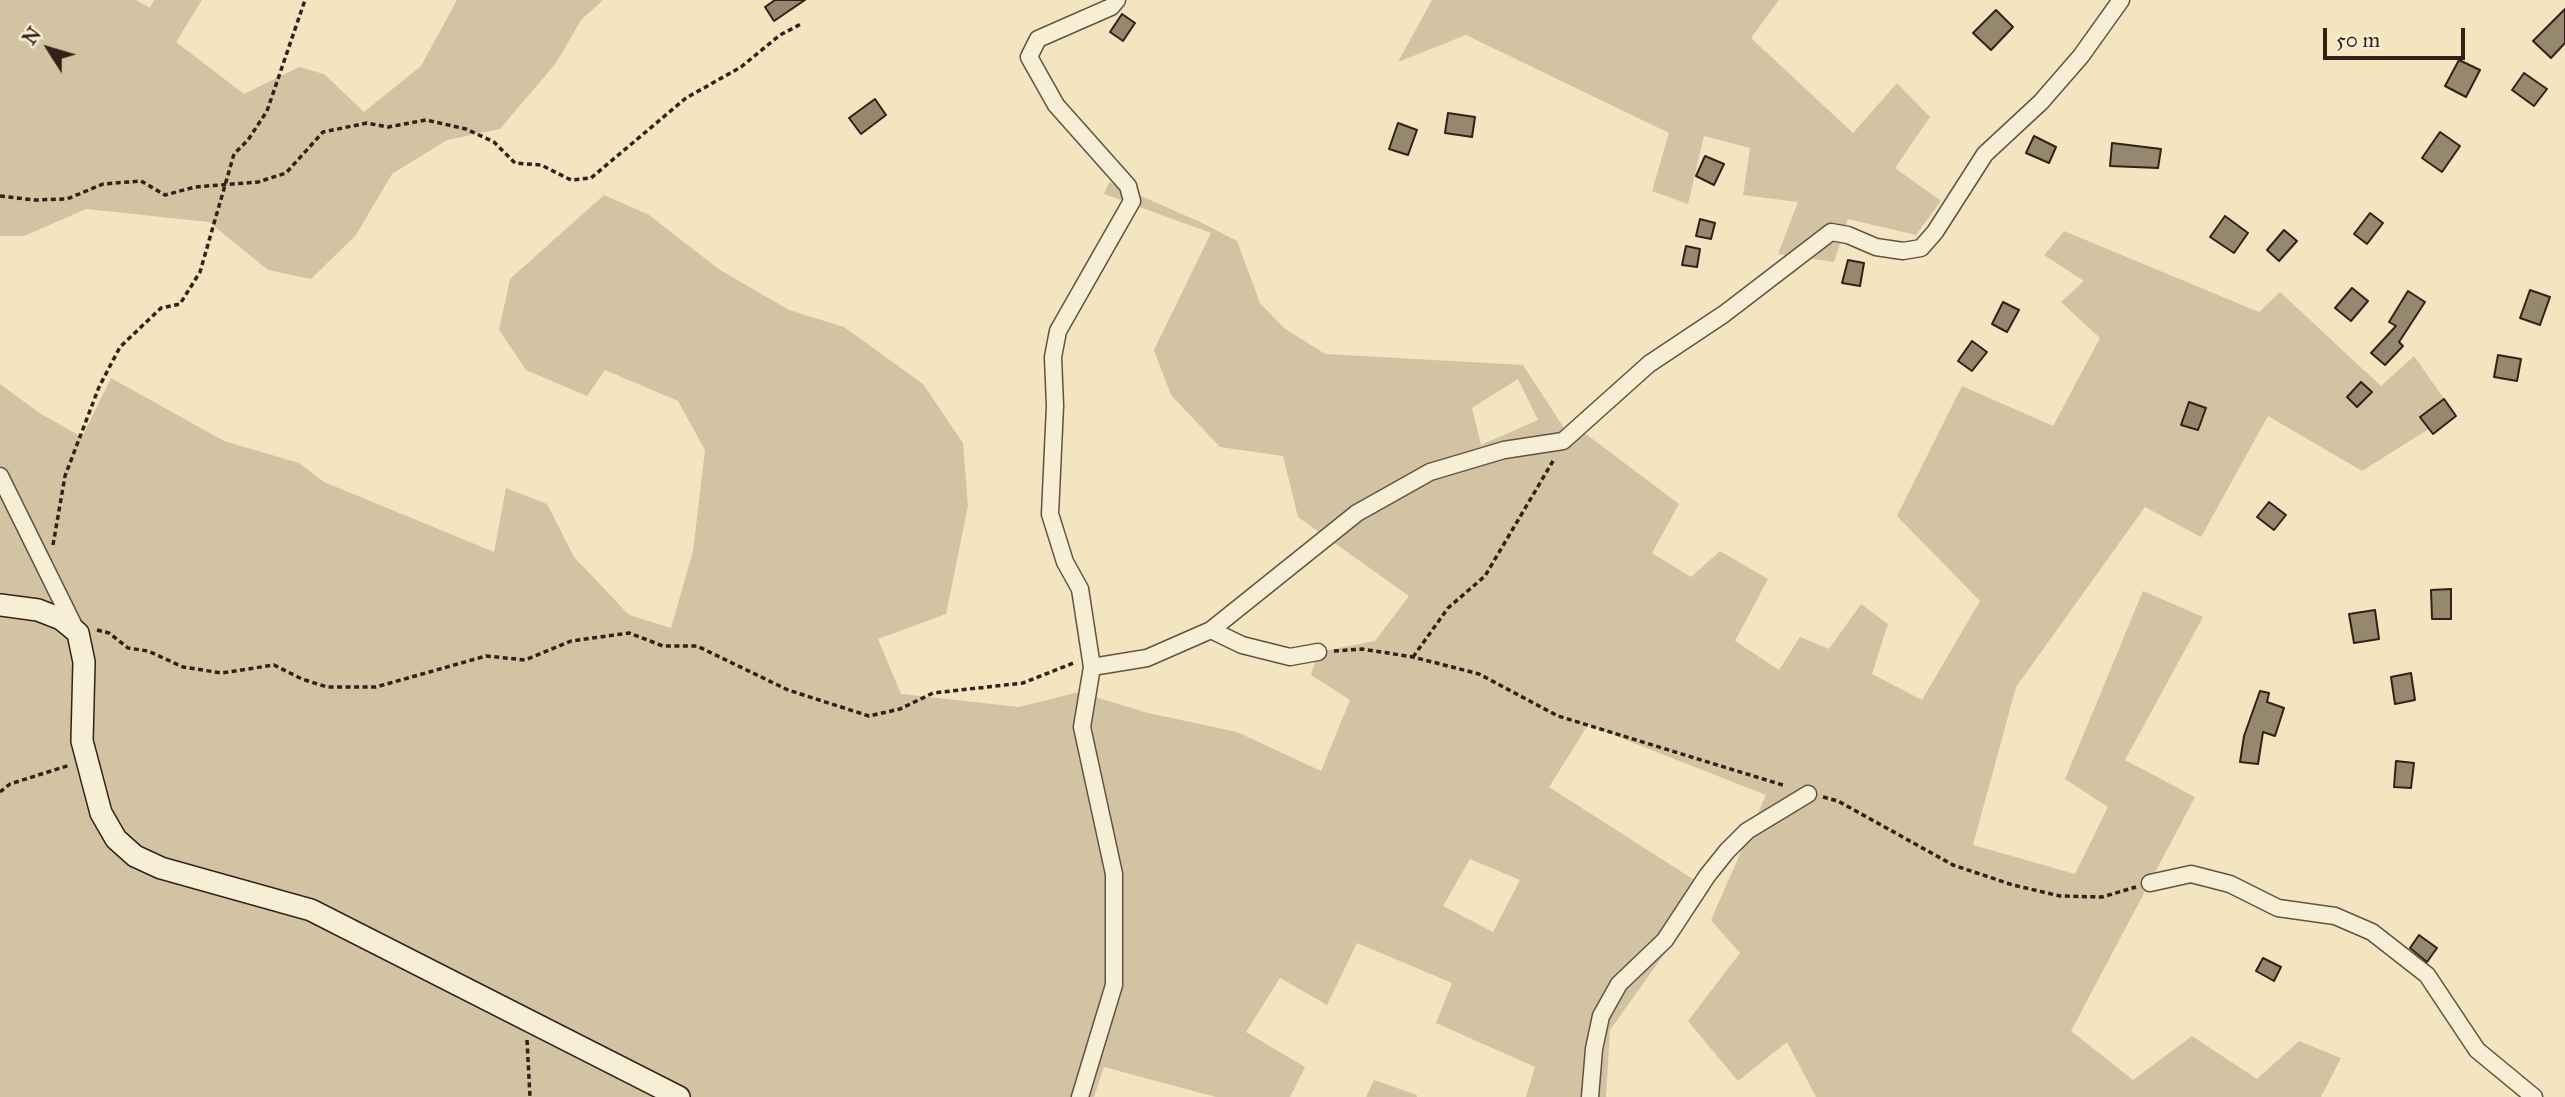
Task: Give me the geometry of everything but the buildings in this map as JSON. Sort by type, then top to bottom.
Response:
[{"type":"street","points":[[1080,1097],[1114,985],[1114,874],[1082,727],[1091,661],[1080,589],[1065,562],[1050,514],[1054,345],[1081,288],[1132,201],[1128,186],[1056,105],[1030,57],[1038,39],[1111,7],[1117,0]]},
{"type":"street","points":[[1091,661],[1147,658],[1211,630],[1357,513],[1430,472],[1504,450],[1563,441],[1649,364],[1724,314],[1831,232],[1848,235],[1876,247],[1903,251],[1921,248],[1935,232],[1985,154],[2041,102],[2081,56],[2121,0]]},
{"type":"street","points":[[0,476],[78,633],[84,662],[82,741],[101,813],[116,839],[135,856],[160,868],[311,910],[679,1097]]},
{"type":"street","points":[[0,604],[38,610],[61,619],[78,633]]},
{"type":"street","points":[[1211,630],[1242,645],[1290,657],[1318,652]]},
{"type":"street","points":[[1590,1097],[1594,1049],[1601,1016],[1619,984],[1665,940],[1707,876],[1727,851],[1747,831],[1808,794]]},
{"type":"street","points":[[2150,883],[2191,874],[2230,884],[2278,908],[2335,916],[2372,932],[2427,975],[2477,1050],[2534,1097]]},
{"type":"path","points":[[46,571],[65,477],[99,387],[120,347],[161,308],[180,304],[200,272],[234,154],[248,140],[267,111],[305,0]]},
{"type":"path","points":[[0,196],[35,200],[67,199],[103,184],[141,180],[165,195],[195,187],[225,186],[286,173],[323,132],[367,123],[388,127],[426,120],[466,129],[494,142],[515,163],[541,165],[571,180],[591,178],[605,169],[630,143],[677,104],[741,67],[780,35],[801,24]]},
{"type":"path","points":[[1413,657],[1448,608],[1485,576],[1544,480],[1563,441]]},
{"type":"path","points":[[78,633],[99,630],[128,648],[148,651],[183,667],[222,673],[274,665],[302,680],[327,687],[376,687],[486,656],[525,660],[571,641],[629,633],[663,646],[697,646],[788,690],[869,716],[900,709],[933,693],[1023,683],[1091,661]]},
{"type":"path","points":[[1318,652],[1362,649],[1413,657],[1479,674],[1558,716],[1838,801],[1953,865],[2012,885],[2060,896],[2102,897],[2150,883]]},
{"type":"path","points":[[0,792],[10,784],[69,767],[82,741]]},
{"type":"path","points":[[526,1017],[530,1097]]},
{"type":"shaded area","points":[[0,0],[136,0],[150,8],[154,0],[202,0],[176,42],[244,94],[299,67],[324,74],[364,112],[421,66],[457,0],[603,0],[581,20],[556,63],[500,129],[447,140],[392,174],[356,235],[311,279],[268,270],[209,222],[86,209],[24,236],[0,236]]},
{"type":"shaded area","points":[[1432,0],[1779,0],[1751,38],[1853,133],[1897,83],[1930,117],[1895,168],[1941,201],[1916,235],[1848,219],[1834,262],[1778,254],[1798,202],[1743,195],[1750,148],[1704,136],[1688,204],[1652,191],[1669,133],[1466,35],[1398,62]]},
{"type":"shaded area","points":[[1109,182],[1237,241],[1260,303],[1284,328],[1325,354],[1523,365],[1564,428],[1578,428],[1679,504],[1652,553],[1691,577],[1720,551],[1768,579],[1735,641],[1779,670],[1800,637],[1829,649],[1861,604],[1888,624],[1872,674],[1922,700],[1980,601],[1897,516],[1962,386],[2053,426],[2100,338],[2061,302],[2084,281],[2044,255],[2064,231],[2259,312],[2280,292],[2381,386],[2414,356],[2454,413],[2362,471],[2268,416],[2201,537],[2145,507],[2016,687],[1973,845],[2075,874],[2108,807],[2065,779],[2143,591],[2203,617],[2125,760],[2195,797],[2071,1031],[2133,1080],[2192,1036],[2257,1079],[2299,1041],[2341,1058],[2321,1097],[1816,1097],[1787,1042],[1738,1081],[1688,1021],[1740,953],[1711,920],[1766,795],[1588,725],[1549,787],[1710,890],[1610,1030],[1606,1097],[1526,1097],[1535,1067],[1436,1023],[1452,983],[1357,943],[1327,1005],[1280,978],[1246,1032],[1305,1067],[1290,1097],[1216,1097],[1104,1067],[1094,1097],[0,1097],[0,384],[41,414],[82,437],[111,378],[224,441],[299,463],[324,482],[494,552],[506,488],[547,504],[574,557],[629,615],[671,628],[693,551],[705,450],[678,401],[605,370],[587,396],[526,370],[499,330],[510,279],[604,195],[649,215],[720,270],[789,310],[844,327],[923,384],[963,443],[968,506],[946,614],[878,639],[901,694],[1019,707],[1079,692],[1148,713],[1237,732],[1321,771],[1350,700],[1311,675],[1318,652],[1375,641],[1409,596],[1298,517],[1283,456],[1220,447],[1171,395],[1154,350],[1211,233],[1104,194]],"holes":[[[1518,379],[1538,420],[1481,445],[1472,408]],[[1470,859],[1520,880],[1493,932],[1443,906]]]},
{"type":"shaded area","points":[[1374,1080],[1417,1095],[1417,1097],[1366,1097]]}]
